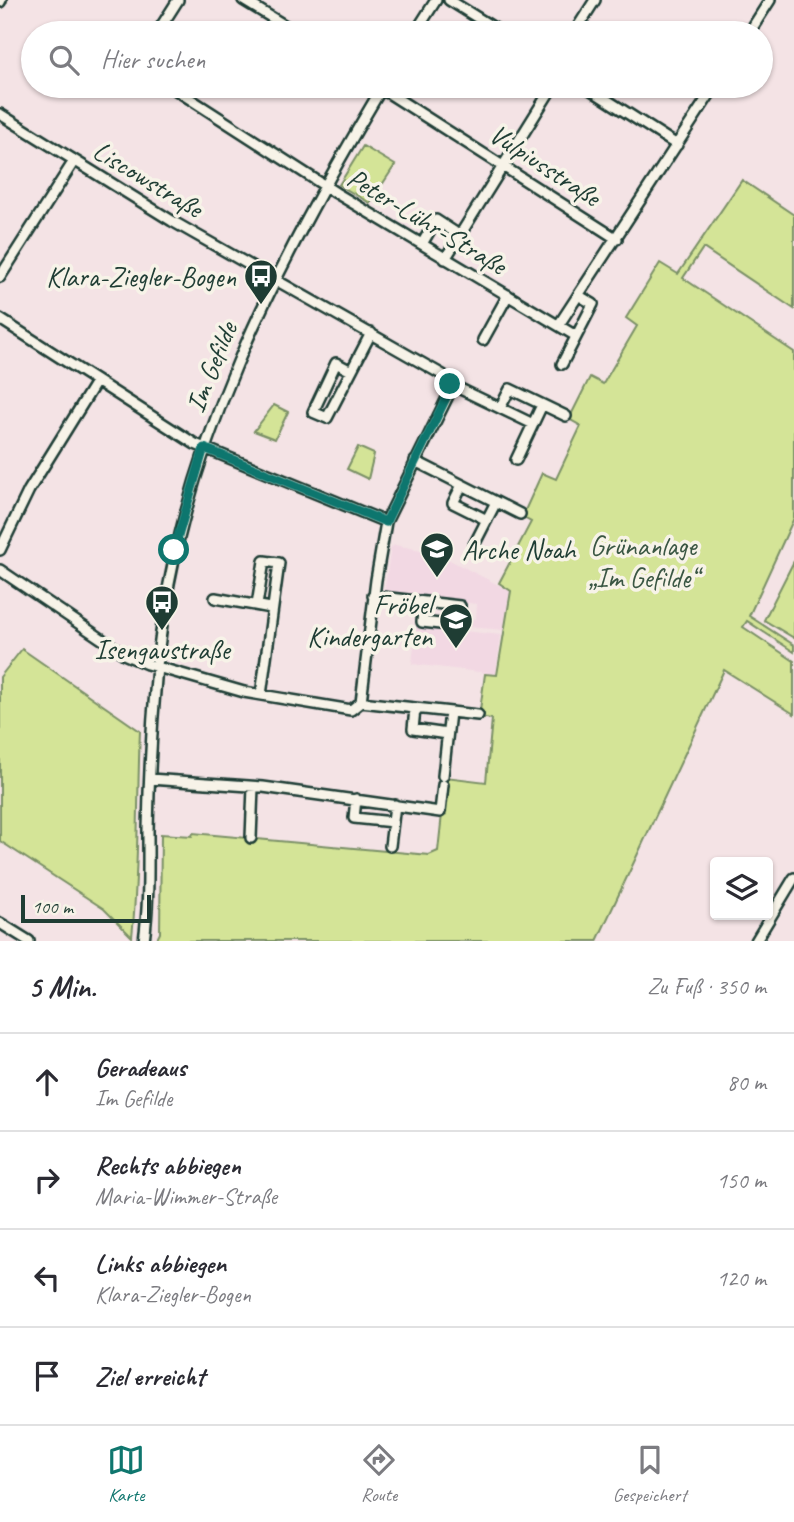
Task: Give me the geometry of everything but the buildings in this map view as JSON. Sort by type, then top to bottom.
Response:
[{"type":"street","points":[[165,21],[178,0]]},
{"type":"street","points":[[243,0],[259,4],[281,21]]},
{"type":"street","points":[[423,21],[436,0]]},
{"type":"street","points":[[449,0],[483,21]]},
{"type":"street","points":[[582,21],[595,0]]},
{"type":"street","points":[[756,21],[770,0]]},
{"type":"street","name":"Peter-Lühr-Straße","points":[[189,98],[324,185],[508,296],[560,323],[576,336]]},
{"type":"street","name":"Im Gefilde","points":[[144,941],[149,895],[150,779],[157,667],[178,533],[225,387],[274,280],[324,185],[375,98]]},
{"type":"street","name":"Vulpiusstraße","points":[[398,98],[617,239]]},
{"type":"street","points":[[445,259],[545,98]]},
{"type":"street","points":[[604,98],[677,145]]},
{"type":"street","points":[[560,323],[707,98]]},
{"type":"street","name":"Liscowstraße","points":[[0,114],[274,280]]},
{"type":"street","points":[[0,277],[74,160]]},
{"type":"street","points":[[422,244],[436,220],[459,235]]},
{"type":"street","points":[[274,280],[443,375],[450,384],[533,424]]},
{"type":"street","points":[[562,363],[593,304],[578,295]]},
{"type":"street","name":"Peter-Lühr-Straße","points":[[483,340],[508,296]]},
{"type":"street","points":[[0,319],[204,448],[386,522]]},
{"type":"street","points":[[351,371],[336,363],[313,412],[327,418],[371,333]]},
{"type":"street","points":[[0,550],[42,469],[96,382]]},
{"type":"street","points":[[0,570],[124,654],[157,667],[261,695],[345,710],[356,707],[361,702],[373,596],[386,522],[447,396],[450,384]]},
{"type":"street","points":[[500,408],[510,389],[566,416]]},
{"type":"street","points":[[516,460],[542,405]]},
{"type":"street","points":[[415,461],[520,514]]},
{"type":"street","points":[[462,485],[453,503],[487,520]]},
{"type":"street","points":[[474,547],[496,502]]},
{"type":"street","points":[[257,605],[264,561],[279,563],[261,695]]},
{"type":"street","points":[[373,596],[460,606],[458,626],[422,622],[424,602]]},
{"type":"street","points":[[215,598],[271,608]]},
{"type":"street","points":[[361,702],[478,715]]},
{"type":"street","points":[[415,709],[412,729],[447,734]]},
{"type":"street","points":[[150,779],[253,787],[440,812],[450,712]]},
{"type":"street","points":[[251,838],[253,787]]},
{"type":"street","points":[[356,799],[354,818],[393,822]]},
{"type":"street","points":[[390,846],[395,805]]},
{"type":"street","points":[[756,941],[794,878]]},
{"type":"street","points":[[0,923],[29,941]]},
{"type":"shaded area","name":"Arche Noah","points":[[395,545],[436,553],[510,591],[505,630],[469,627],[470,618],[476,619],[477,604],[384,593],[391,547]]},
{"type":"shaded area","name":"Fröbel Kindergarten","points":[[416,626],[501,635],[496,674],[412,664]]},
{"type":"green space","points":[[363,146],[395,165],[370,203],[339,185]]},
{"type":"green space","name":"Grünanlage „Im Gefilde“","points":[[742,180],[794,215],[794,309],[703,248],[683,278],[794,352],[794,518],[749,616],[794,645],[794,652],[747,621],[743,627],[794,661],[794,714],[724,670],[597,941],[156,941],[160,933],[161,834],[192,836],[193,833],[429,855],[438,851],[446,777],[486,782],[492,719],[479,717],[485,674],[497,675],[511,591],[499,583],[531,522],[522,517],[542,473],[556,479],[581,426],[569,419],[590,377],[603,384],[637,326],[626,318],[660,263],[678,274]]},
{"type":"green space","points":[[274,405],[288,412],[275,439],[254,431]]},
{"type":"green space","points":[[358,447],[374,454],[368,479],[347,469]]},
{"type":"green space","points":[[794,561],[794,638],[764,620]]},
{"type":"green space","points":[[22,649],[140,731],[132,937],[104,909],[0,841],[0,677]]},
{"type":"place","name":"Klara-Ziegler-Bogen","points":[[261,306]]},
{"type":"place","name":"Arche Noah","points":[[437,579]]},
{"type":"place","name":"Isengaustraße","points":[[162,632]]},
{"type":"place","name":"Fröbel Kindergarten","points":[[456,650]]},
{"type":"route","points":[[174,550],[188,494],[204,448],[386,522],[447,396],[450,384]]}]
